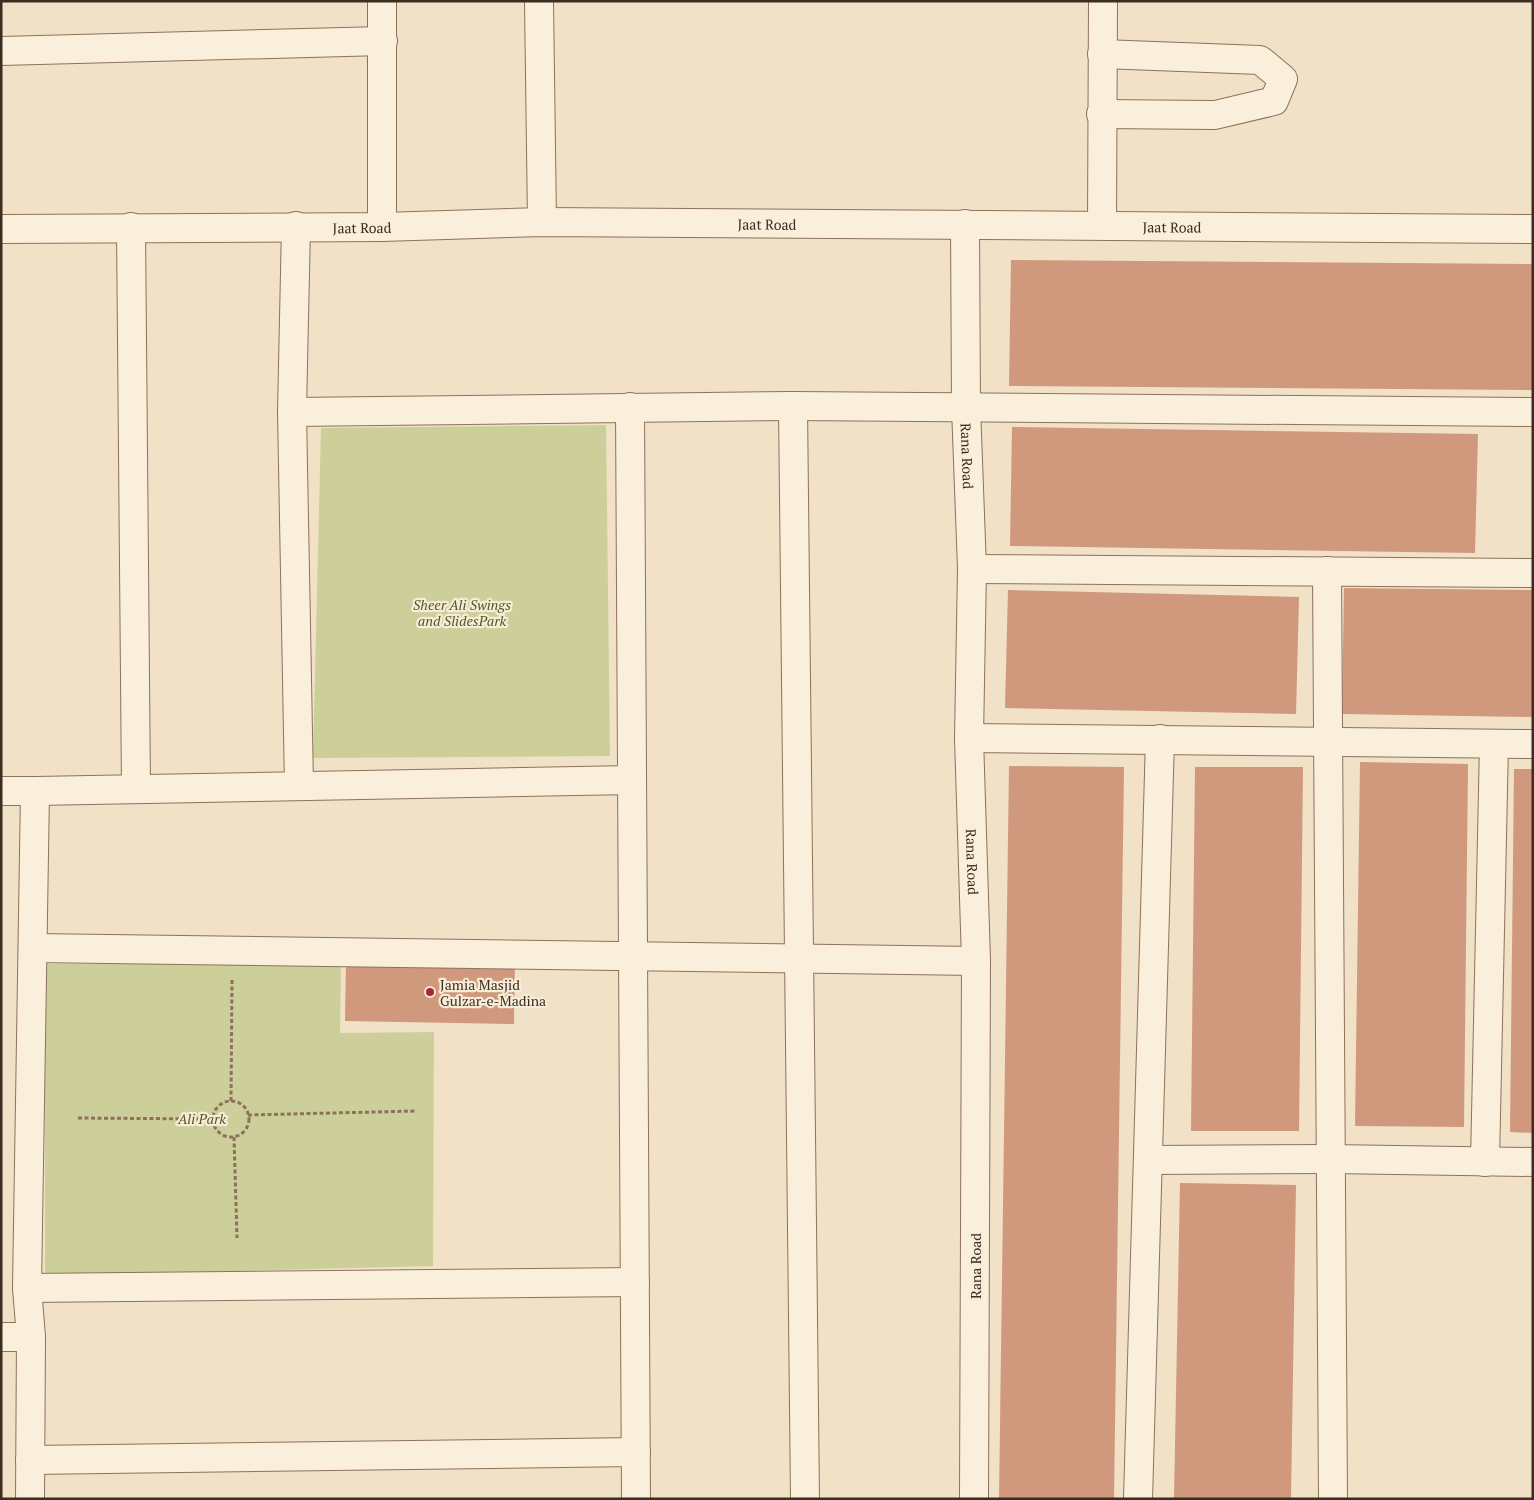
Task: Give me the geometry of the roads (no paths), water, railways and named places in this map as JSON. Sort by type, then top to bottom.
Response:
[{"type":"street","points":[[382,1],[384,41],[382,227]]},
{"type":"street","points":[[539,1],[542,222]]},
{"type":"street","points":[[1102,225],[1103,1]]},
{"type":"street","points":[[1,51],[384,41]]},
{"type":"street","points":[[1101,114],[1215,115],[1274,101],[1283,79],[1260,60],[1102,54]]},
{"type":"street","name":"Jaat Road","points":[[1,229],[382,227],[542,222],[1533,229]]},
{"type":"street","name":"Rana Road","points":[[965,224],[966,407],[972,569],[969,738],[976,961],[974,1499]]},
{"type":"street","points":[[296,226],[292,412],[299,786]]},
{"type":"street","points":[[131,227],[136,788]]},
{"type":"street","points":[[292,412],[630,406],[793,406],[1533,412]]},
{"type":"street","points":[[630,406],[636,1499]]},
{"type":"street","points":[[793,406],[805,1499]]},
{"type":"street","points":[[972,569],[1533,573]]},
{"type":"street","points":[[1327,571],[1333,1499]]},
{"type":"street","points":[[969,738],[1533,744]]},
{"type":"street","points":[[1138,1499],[1160,740]]},
{"type":"street","points":[[1485,1162],[1494,744]]},
{"type":"street","points":[[1,791],[632,780]]},
{"type":"street","points":[[30,1499],[31,1337],[27,1288],[34,948],[35,791]]},
{"type":"street","points":[[34,948],[976,961]]},
{"type":"street","points":[[1148,1160],[1331,1158],[1533,1162]]},
{"type":"street","points":[[27,1288],[635,1282]]},
{"type":"street","points":[[1,1337],[31,1337]]},
{"type":"street","points":[[30,1460],[636,1452]]},
{"type":"place","name":"Jamia Masjid Gulzar-e-Madina","points":[[430,992]]},
{"type":"park label","name":"Sheer Ali Swings and SlidesPark","points":[[462,612]]},
{"type":"park label","name":"Ali Park","points":[[202,1118]]}]
